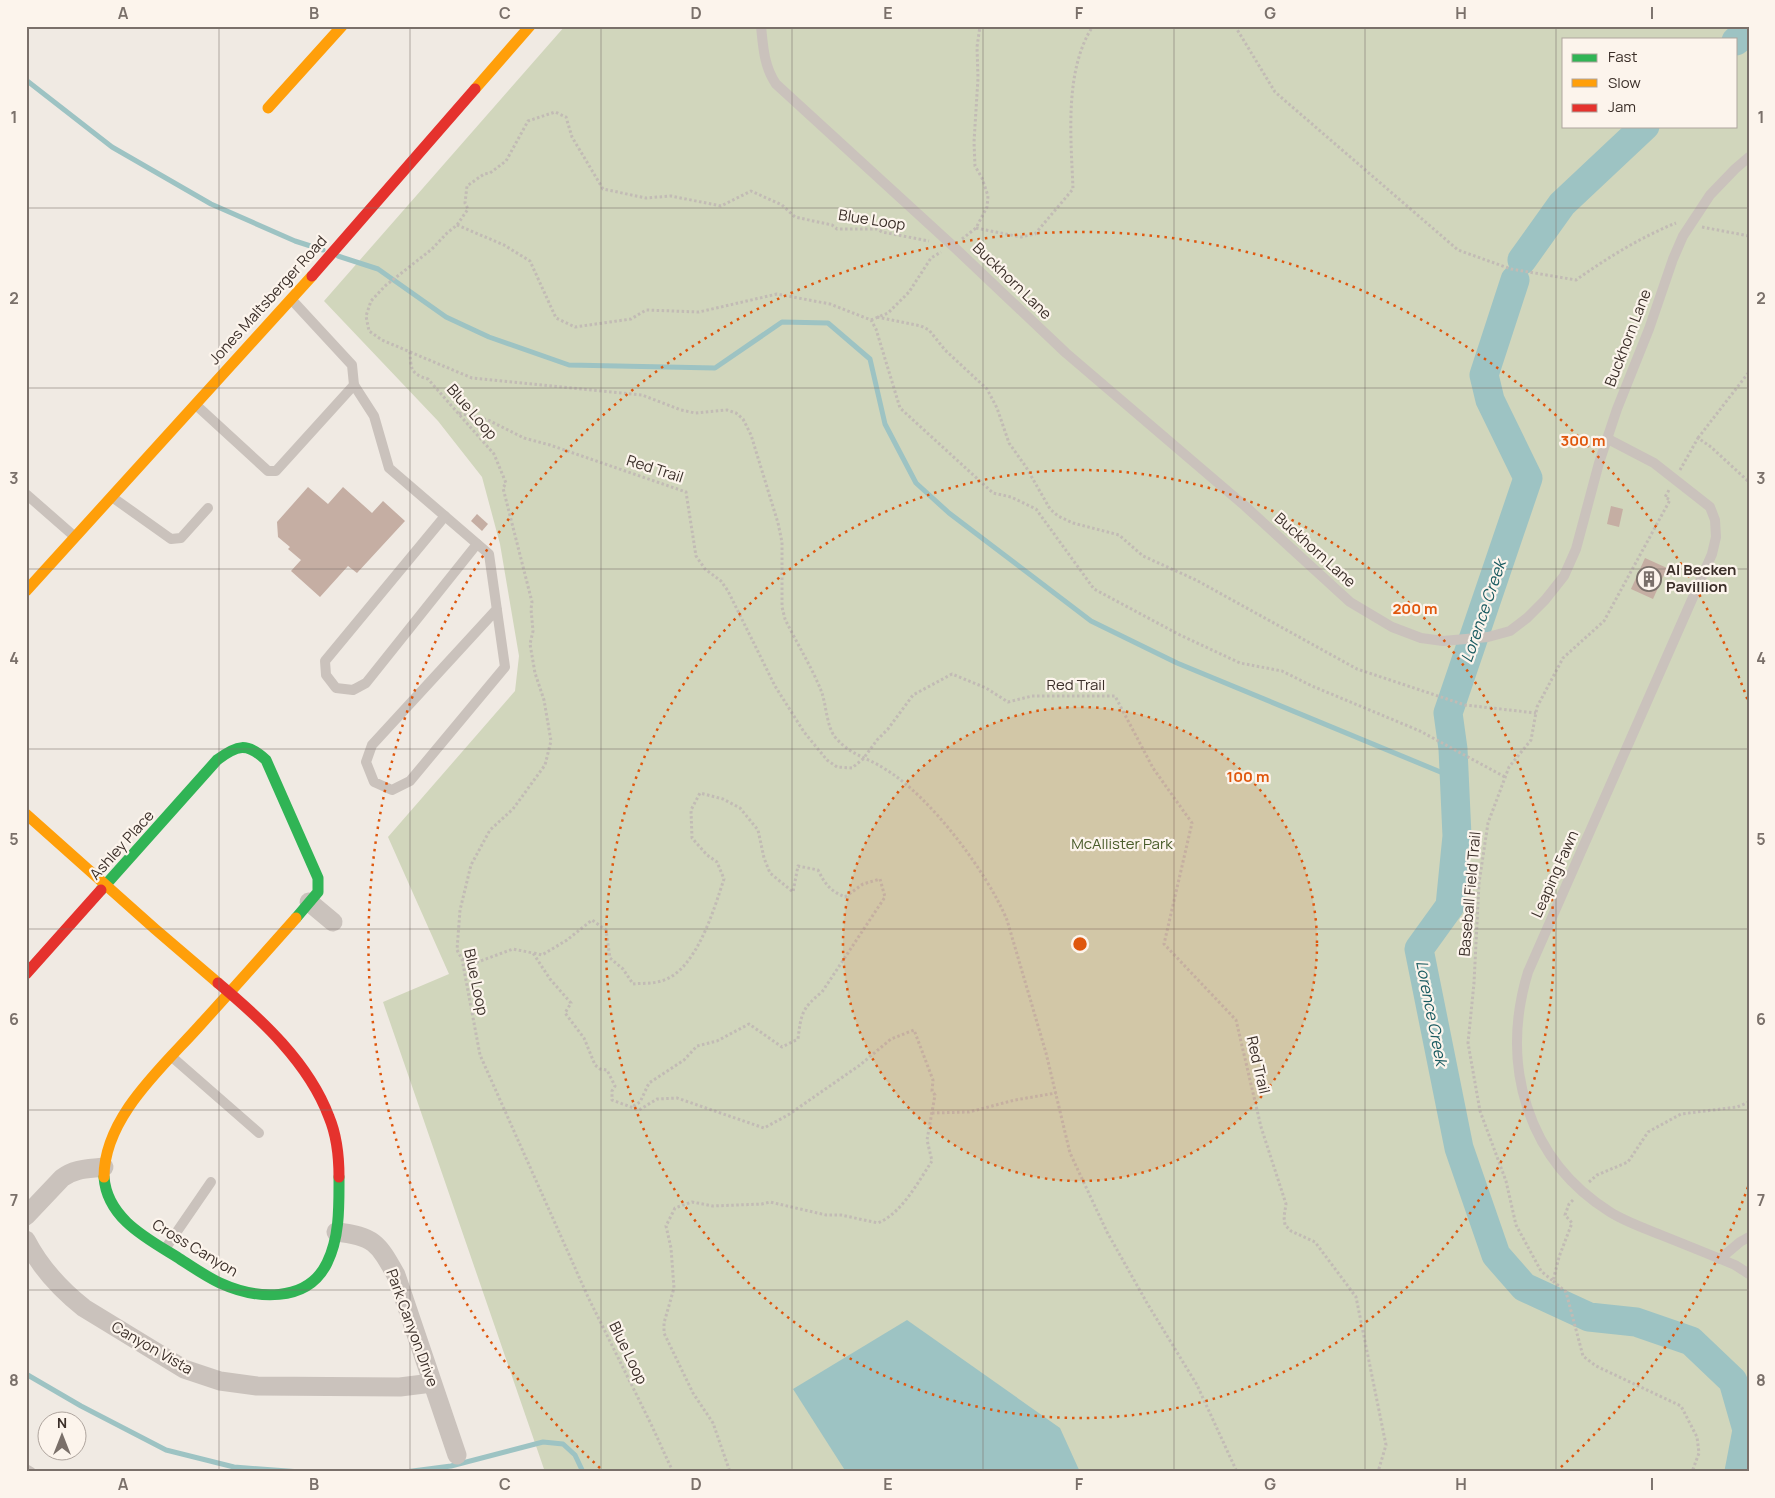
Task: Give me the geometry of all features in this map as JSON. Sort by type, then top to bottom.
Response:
[{"type":"street","points":[[268,108],[342,26]]},
{"type":"street","name":"Jones Maltsberger Road","points":[[26,591],[292,297],[530,26]]},
{"type":"street","name":"Ashley Place","points":[[26,974],[217,760],[230,749],[247,747],[257,751],[266,760],[318,878],[318,892],[309,902]]},
{"type":"street","name":"Cross Canyon","points":[[26,814],[229,993],[277,1039],[308,1079],[328,1112],[336,1134],[339,1150],[340,1185],[334,1245],[328,1263],[314,1282],[296,1293],[273,1296],[250,1293],[221,1284],[128,1225],[108,1197],[104,1167],[114,1130],[131,1103],[229,993]]},
{"type":"street","points":[[229,993],[309,902],[333,922]]},
{"type":"street","points":[[26,1216],[69,1173],[104,1167]]},
{"type":"street","name":"Park Canyon Drive","points":[[336,1232],[365,1237],[376,1244],[384,1253],[396,1275],[457,1455]]},
{"type":"street","name":"Canyon Vista","points":[[26,1240],[45,1271],[70,1297],[84,1308],[184,1368],[201,1376],[229,1383],[257,1386],[400,1387],[432,1384]]},
{"type":"lane","name":"Buckhorn Lane","points":[[761,26],[770,75],[776,84],[953,246],[1066,353],[1238,500],[1350,602],[1392,627],[1421,638],[1443,641],[1488,637],[1510,631],[1546,600],[1564,576],[1576,549],[1617,409],[1683,236],[1710,195],[1749,157]]},
{"type":"lane","points":[[292,297],[352,365],[354,385],[374,416],[389,468],[489,554],[497,609],[505,667],[410,781],[392,790],[374,782],[366,762],[372,745],[497,609]]},
{"type":"lane","points":[[195,404],[268,471],[276,471],[354,385]]},
{"type":"lane","name":"Leaping Fawn","points":[[1608,438],[1654,464],[1710,507],[1715,520],[1716,537],[1712,554],[1528,972],[1518,1013],[1516,1055],[1523,1097],[1533,1123],[1562,1171],[1610,1212],[1629,1222],[1735,1265],[1749,1274]]},
{"type":"lane","points":[[26,494],[75,537]]},
{"type":"lane","points":[[112,497],[175,540],[181,538],[208,508]]},
{"type":"lane","points":[[445,516],[325,661],[326,675],[336,688],[353,690],[366,683],[476,544]]},
{"type":"lane","points":[[172,1058],[260,1133]]},
{"type":"lane","points":[[165,1249],[211,1182]]},
{"type":"lane","points":[[1720,1259],[1749,1236]]},
{"type":"lane","points":[[26,1469],[31,1472]]},
{"type":"path","points":[[871,320],[888,313],[909,292],[931,258],[953,246],[976,228],[987,207],[988,196],[982,178],[975,166],[974,142],[978,78],[976,47],[980,26]]},
{"type":"path","points":[[976,228],[1021,237],[1035,234],[1073,189],[1071,143],[1072,94],[1085,39],[1093,26]]},
{"type":"path","points":[[1235,26],[1275,92],[1458,250],[1511,269],[1576,280],[1606,259],[1681,221]]},
{"type":"path","name":"Blue Loop","points":[[673,1472],[588,1297],[480,1055],[462,959],[456,950],[460,910],[472,865],[490,830],[513,809],[544,765],[551,741],[544,700],[535,673],[530,644],[533,631],[532,602],[503,488],[506,483],[494,454],[428,379],[418,376],[412,369],[410,352],[382,340],[369,331],[366,316],[371,301],[385,286],[432,249],[447,233],[457,226],[468,209],[465,203],[467,186],[484,174],[490,174],[506,161],[528,121],[555,112],[566,117],[572,137],[603,190],[646,198],[671,196],[721,206],[751,190],[782,205],[795,217],[832,226],[837,229],[877,229],[882,232],[953,246]]},
{"type":"path","points":[[457,226],[504,245],[530,261],[556,318],[575,327],[631,319],[646,310],[699,312],[777,294],[830,304],[871,320],[876,329],[900,408],[993,494],[1011,497],[1036,510],[1094,589],[1240,663],[1282,671],[1312,686],[1420,731],[1505,777]]},
{"type":"path","points":[[1697,226],[1749,236]]},
{"type":"path","points":[[877,317],[921,326],[929,330],[945,350],[987,389],[997,408],[1009,443],[1026,467],[1050,509],[1058,516],[1072,523],[1119,536],[1143,556],[1196,580],[1357,669],[1465,705],[1536,713]]},
{"type":"path","points":[[410,352],[472,378],[642,395],[681,410],[695,412],[727,410],[736,413],[743,419],[751,435],[782,542],[782,607],[785,619],[822,693],[832,734],[846,749],[885,768],[925,800],[973,860],[1001,906],[1010,930],[1056,1093],[1070,1153],[1108,1232],[1147,1303],[1197,1385],[1237,1472]]},
{"type":"path","points":[[1678,475],[1698,438],[1749,372]]},
{"type":"path","name":"Red Trail","points":[[458,413],[488,420],[524,438],[550,445],[686,492],[696,556],[705,569],[721,582],[728,591],[775,686],[804,732],[828,760],[837,767],[852,768],[888,729],[913,695],[952,674],[986,688],[1008,702],[1032,696],[1115,696],[1153,768],[1192,823],[1164,944],[1236,1020],[1261,1127],[1286,1204],[1285,1225],[1290,1231],[1315,1242],[1356,1297],[1386,1445],[1378,1472]]},
{"type":"path","points":[[1698,438],[1711,447],[1749,482]]},
{"type":"path","name":"Baseball Field Trail","points":[[1670,489],[1665,497],[1670,500],[1604,621],[1563,658],[1537,707],[1531,740],[1509,767],[1488,823],[1479,883],[1474,983],[1468,1043],[1480,1111],[1506,1181],[1516,1225],[1541,1271],[1566,1292],[1583,1356],[1596,1366],[1680,1406],[1697,1437],[1699,1453],[1692,1472]]},
{"type":"path","points":[[462,959],[475,963],[514,949],[542,955],[568,940],[592,920],[606,930],[610,958],[623,970],[633,984],[662,981],[682,969],[702,938],[711,919],[724,879],[717,862],[707,856],[692,838],[691,810],[700,793],[723,799],[740,808],[758,830],[764,858],[770,873],[793,892],[798,866],[818,870],[822,879],[833,892],[845,897],[863,884],[880,879],[885,897],[822,992],[812,1000],[800,1016],[798,1039],[782,1047],[749,1024],[716,1041],[698,1046],[684,1060],[649,1083],[640,1102],[632,1107]]},
{"type":"path","points":[[534,953],[550,979],[571,1003],[565,1013],[584,1038],[596,1065],[600,1069],[607,1070],[615,1086],[612,1091],[612,1100],[639,1110],[657,1099],[677,1098],[764,1128],[788,1115],[860,1065],[891,1039],[914,1030],[933,1080],[932,1091],[935,1095],[927,1140],[932,1161],[901,1205],[883,1221],[878,1223],[842,1215],[826,1215],[770,1202],[713,1206],[692,1202],[674,1208],[666,1226],[671,1248],[674,1288],[664,1323],[664,1333],[693,1393],[713,1423],[730,1472]]},
{"type":"path","points":[[932,1113],[969,1112],[1015,1100],[1056,1093]]},
{"type":"path","points":[[1553,1281],[1559,1257],[1572,1223],[1565,1215],[1569,1204],[1597,1175],[1628,1162],[1648,1132],[1680,1114],[1737,1107],[1749,1102]]},
{"type":"green space","name":"McAllister Park","points":[[565,26],[1749,26],[1749,1472],[545,1472],[383,1002],[449,974],[388,837],[515,691],[519,656],[500,544],[482,477],[438,421],[324,301]]},
{"type":"water","points":[[907,1320],[1060,1428],[1080,1472],[846,1472],[793,1389]]},
{"type":"building","points":[[308,487],[328,504],[343,487],[372,513],[383,501],[405,521],[357,573],[348,566],[320,597],[291,571],[301,560],[278,537],[277,522]]},
{"type":"building","points":[[1611,506],[1623,509],[1619,527],[1607,524]]},
{"type":"building","points":[[477,514],[488,524],[482,531],[471,521]]},
{"type":"building","name":"Al Becken Pavillion","points":[[1645,558],[1667,568],[1653,599],[1631,589]]},
{"type":"waterway","name":"Lorence Creek","points":[[1738,39],[1749,30]]},
{"type":"waterway","points":[[26,80],[112,147],[211,204],[295,241],[323,250]]},
{"type":"waterway","name":"Lorence Creek","points":[[1522,260],[1562,204],[1643,128]]},
{"type":"waterway","points":[[338,256],[378,269],[446,317],[489,337],[569,365],[715,368],[782,322],[828,323],[870,359],[885,424],[916,483],[949,513],[1091,621],[1177,663],[1455,778]]},
{"type":"waterway","name":"Lorence Creek","points":[[1515,280],[1484,375],[1490,400],[1528,478],[1448,713],[1453,749],[1457,836],[1450,906],[1419,949],[1459,1148],[1496,1255],[1524,1287],[1589,1317],[1636,1322],[1691,1341],[1733,1381],[1747,1430],[1739,1472]]},
{"type":"waterway","points":[[26,1374],[81,1406],[166,1450],[234,1467],[301,1472]]},
{"type":"waterway","points":[[405,1472],[451,1466],[543,1442],[563,1444],[575,1455],[583,1472]]},
{"type":"traffic: fast","points":[[101,890],[217,760],[230,751],[247,748],[253,750],[266,760],[318,878],[318,892],[296,918]]},
{"type":"traffic: fast","points":[[104,1177],[112,1204],[120,1215],[141,1234],[220,1283],[264,1295],[294,1292],[307,1286],[318,1276],[327,1263],[337,1232],[339,1177]]},
{"type":"traffic: slow","points":[[268,108],[342,26]]},
{"type":"traffic: slow","points":[[475,89],[530,26]]},
{"type":"traffic: slow","points":[[26,591],[312,276]]},
{"type":"traffic: slow","points":[[26,814],[218,983]]},
{"type":"traffic: slow","points":[[104,1177],[107,1155],[114,1133],[139,1093],[296,918]]},
{"type":"traffic: jam","points":[[312,276],[475,89]]},
{"type":"traffic: jam","points":[[26,974],[101,890]]},
{"type":"traffic: jam","points":[[218,983],[267,1027],[309,1078],[332,1124],[339,1162],[339,1177]]},
{"type":"place","name":"Al Becken Pavillion","points":[[1649,579]]}]
